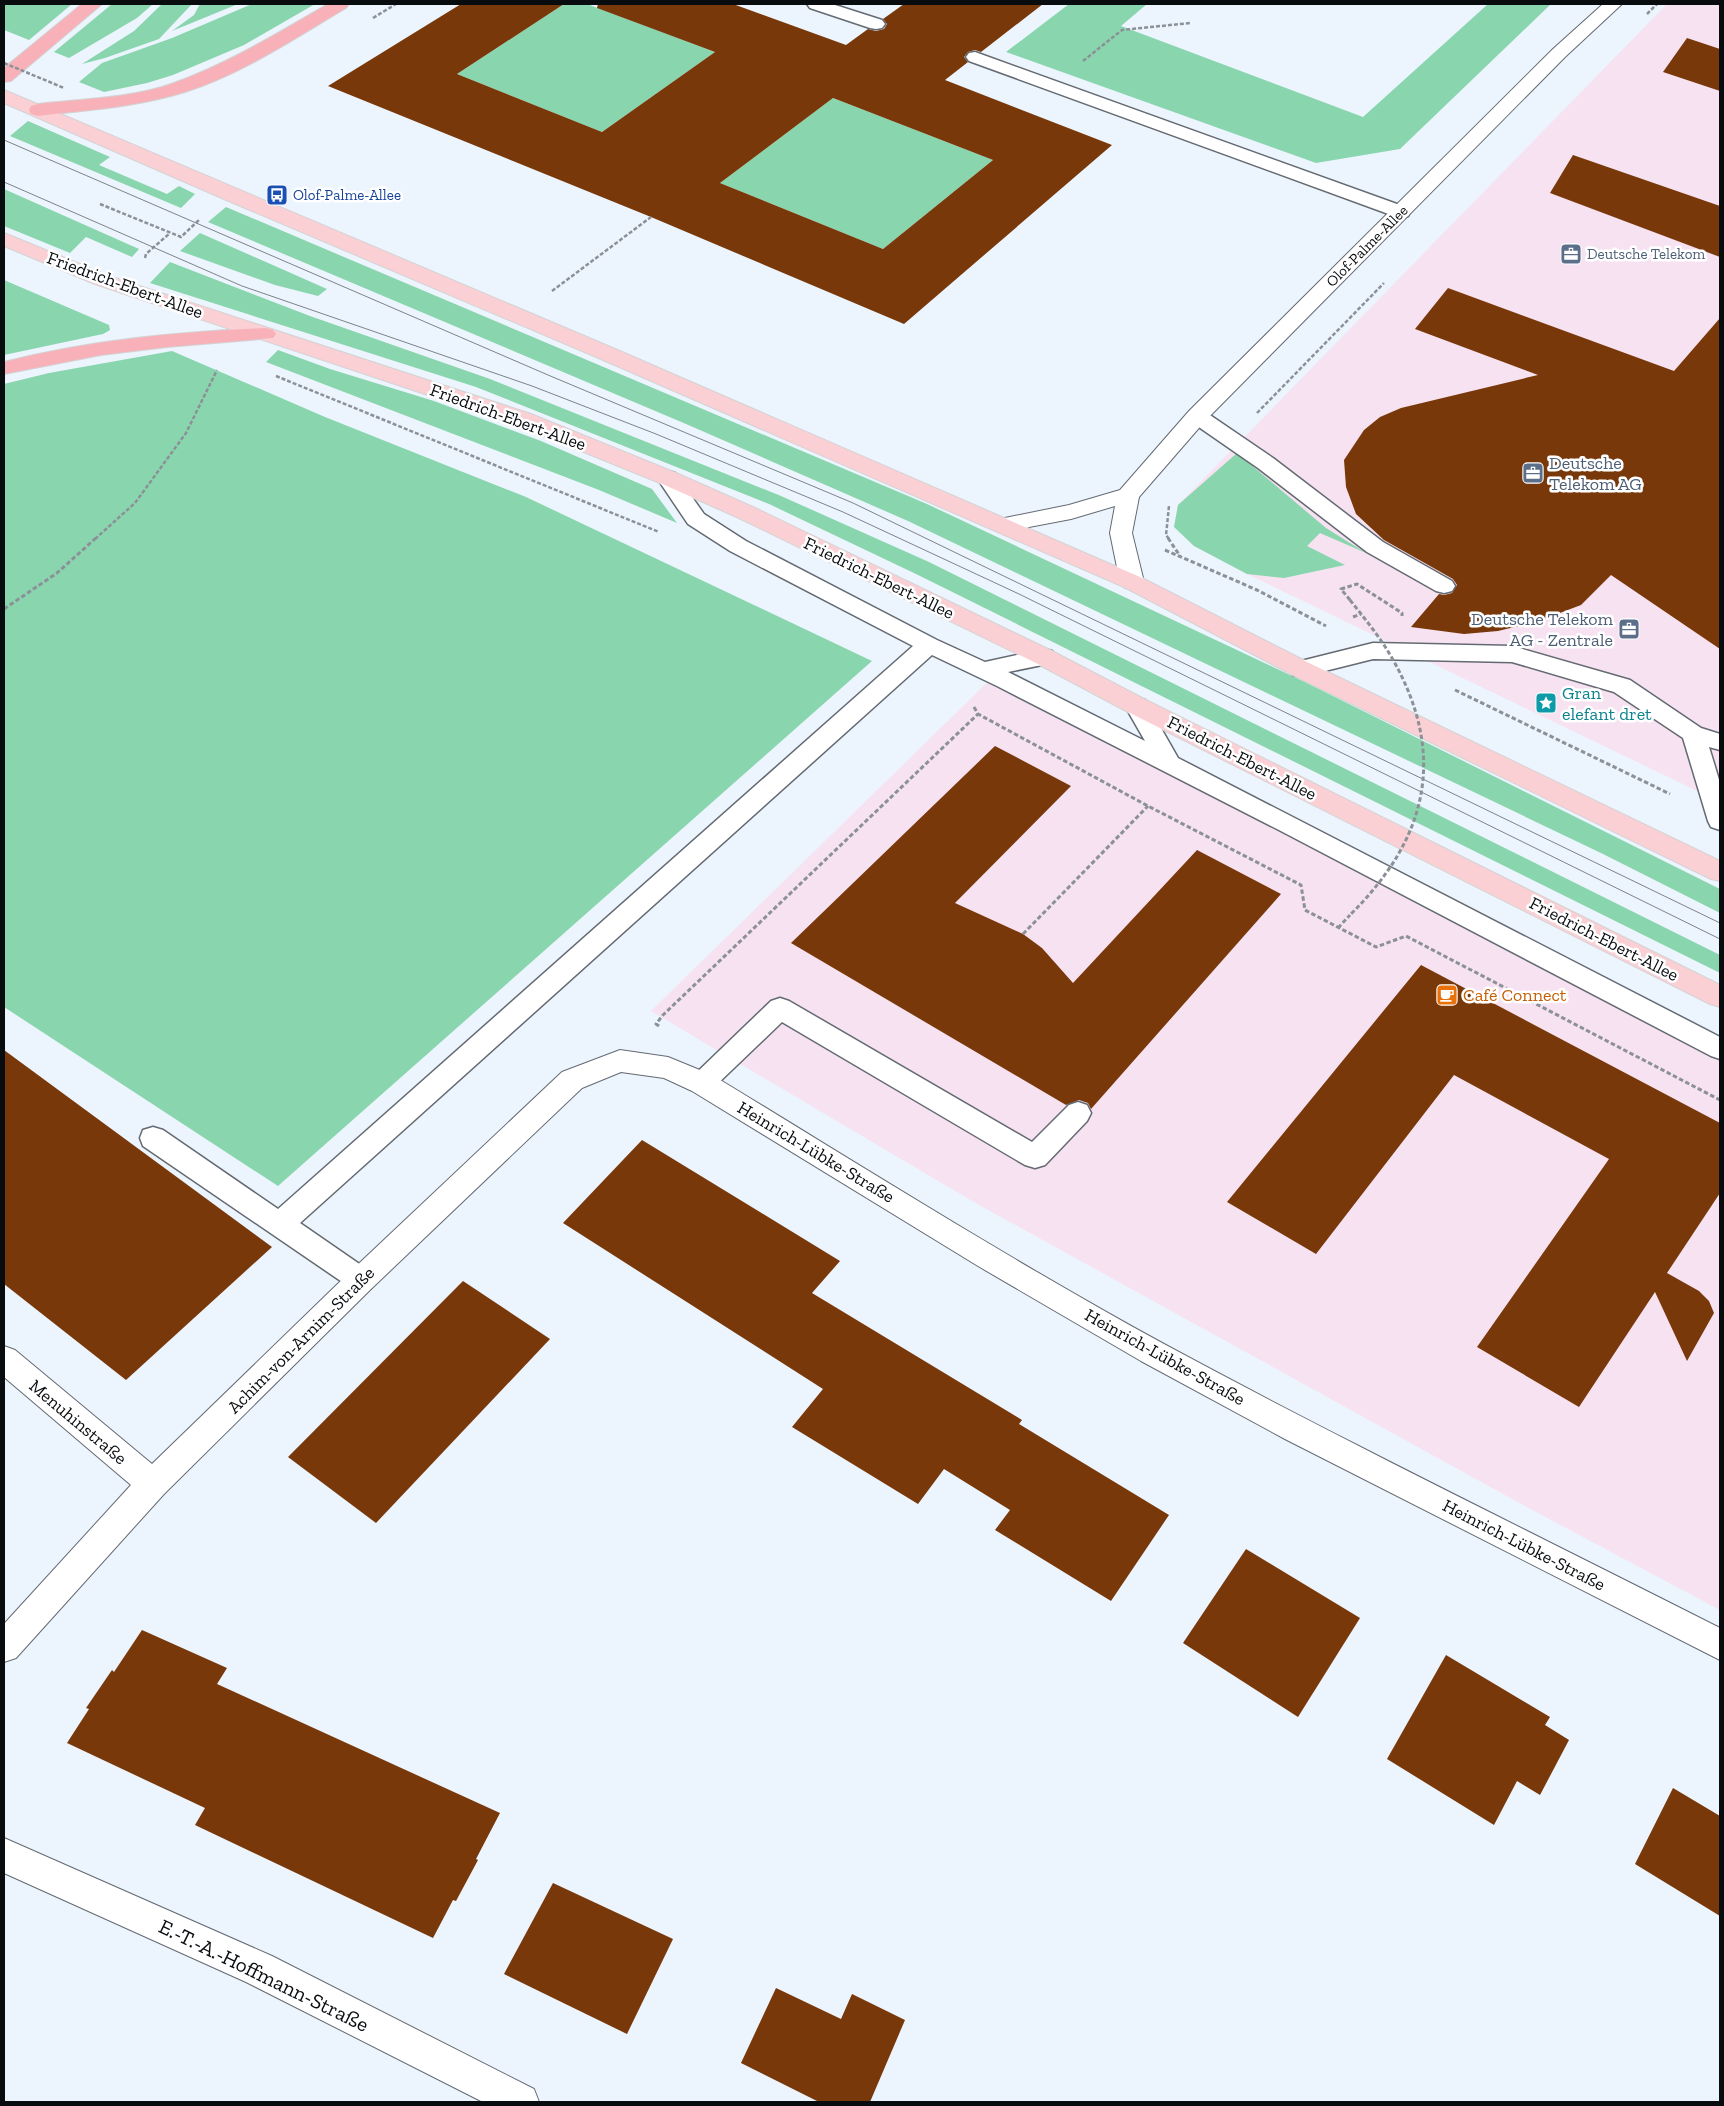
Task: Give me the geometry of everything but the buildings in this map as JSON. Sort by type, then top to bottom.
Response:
[{"type":"highway","points":[[4,77],[93,4]]},
{"type":"highway","points":[[38,110],[136,98],[179,88],[238,63],[340,4]]},
{"type":"highway","points":[[4,368],[101,349],[186,338],[266,334]]},
{"type":"main road","points":[[4,96],[231,195],[608,354],[1132,582],[1301,669],[1720,872]]},
{"type":"main road","name":"Friedrich-Ebert-Allee","points":[[4,239],[102,280],[523,420],[668,478],[747,513],[1044,657],[1137,706],[1720,998]]},
{"type":"street","name":"Olof-Palme-Allee","points":[[1128,495],[1197,416],[1559,53],[1613,4]]},
{"type":"street","points":[[1002,525],[1071,512],[1128,495],[1121,533],[1132,582]]},
{"type":"street","name":"Heinrich-Lübke-Straße","points":[[620,1061],[668,1068],[702,1082],[988,1257],[1152,1352],[1296,1429],[1720,1644]]},
{"type":"street","name":"Achim-von-Arnim-Straße","points":[[4,1647],[153,1484],[361,1280],[572,1080],[620,1061]]},
{"type":"street","name":"Menuhinstraße","points":[[4,1359],[153,1484]]},
{"type":"street","name":"E.-T.-A.-Hoffmann-Straße","points":[[4,1855],[259,1969],[521,2102]]},
{"type":"lane","points":[[816,4],[876,24]]},
{"type":"lane","points":[[975,57],[1054,84],[1401,212]]},
{"type":"lane","points":[[1197,416],[1233,438],[1377,548],[1444,586]]},
{"type":"lane","points":[[668,478],[696,519],[738,546],[929,645],[1170,765],[1720,1049]]},
{"type":"lane","points":[[1498,631],[1512,654]]},
{"type":"lane","points":[[280,1224],[929,645]]},
{"type":"lane","points":[[1301,669],[1373,651],[1512,654],[1622,686],[1693,734],[1720,742]]},
{"type":"lane","points":[[982,670],[1044,657]]},
{"type":"lane","points":[[1137,706],[1170,765]]},
{"type":"lane","points":[[1693,734],[1720,821]]},
{"type":"lane","points":[[702,1082],[780,1008],[1035,1157],[1078,1112]]},
{"type":"lane","points":[[153,1138],[361,1280]]},
{"type":"path","points":[[1647,14],[1657,4]]},
{"type":"path","points":[[1054,84],[1122,30],[1190,23]]},
{"type":"path","points":[[4,63],[64,88]]},
{"type":"path","points":[[100,204],[170,233]]},
{"type":"path","points":[[552,291],[651,217]]},
{"type":"path","points":[[1233,438],[1386,281]]},
{"type":"path","points":[[4,609],[57,573],[134,503],[186,433],[225,354],[186,338]]},
{"type":"path","points":[[269,373],[649,526]]},
{"type":"path","points":[[1169,506],[1166,535],[1180,556]]},
{"type":"path","points":[[1338,928],[1380,884],[1408,839],[1424,784],[1420,734],[1413,703],[1398,668],[1382,643],[1341,589],[1357,584],[1402,613],[1408,651]]},
{"type":"path","points":[[969,700],[978,714],[1148,806],[1301,885],[1305,910],[1338,928],[1376,947],[1406,936],[1720,1100]]},
{"type":"path","points":[[668,1068],[690,1044],[656,1024],[978,714]]},
{"type":"path","points":[[1023,934],[1148,806]]},
{"type":"shaded area","name":"Deutsche Telekom","points":[[1667,4],[1720,4],[1720,802],[1247,574],[1194,546],[1174,527],[1178,505]]},
{"type":"shaded area","points":[[1001,669],[1720,1039],[1720,1610],[1523,1505],[972,1201],[651,1011]]},
{"type":"green space","points":[[4,4],[72,4],[29,40],[4,30]]},
{"type":"green space","points":[[112,4],[153,4],[137,18],[69,58],[54,52]]},
{"type":"green space","points":[[162,4],[192,4],[159,39],[82,64],[134,31]]},
{"type":"green space","points":[[200,4],[238,4],[172,31],[194,15]]},
{"type":"green space","points":[[252,4],[315,4],[244,45],[173,75],[147,83],[104,92],[79,82],[102,63],[172,38]]},
{"type":"green space","points":[[564,4],[587,4],[715,52],[602,132],[457,74]]},
{"type":"green space","points":[[1069,4],[1147,4],[1121,26],[1363,117],[1488,4],[1551,4],[1400,149],[1316,163],[1006,52]]},
{"type":"green space","points":[[833,98],[993,160],[883,249],[720,183]]},
{"type":"green space","points":[[28,121],[110,157],[99,165],[167,194],[179,186],[195,194],[181,208],[10,136]]},
{"type":"green space","points":[[4,189],[139,249],[132,257],[86,237],[70,253],[4,226]]},
{"type":"green space","points":[[226,207],[927,504],[1307,683],[1720,889],[1720,913],[1603,854],[908,521],[686,424],[208,222]]},
{"type":"green space","points":[[200,233],[327,289],[318,296],[275,285],[180,251]]},
{"type":"green space","points":[[170,262],[310,316],[490,379],[781,496],[929,562],[1720,955],[1720,973],[916,574],[769,504],[476,387],[150,283]]},
{"type":"green space","points":[[4,280],[109,325],[110,330],[103,334],[4,355]]},
{"type":"green space","points":[[278,350],[330,369],[434,401],[541,441],[652,489],[677,523],[599,490],[266,362]]},
{"type":"green space","points":[[172,351],[325,417],[526,497],[872,661],[278,1186],[4,1007],[4,384],[49,373]]},
{"type":"green space","points":[[1237,453],[1326,528],[1366,553],[1320,533],[1307,546],[1345,565],[1284,578],[1247,574],[1194,546],[1174,527],[1178,505]]},
{"type":"tram line","points":[[4,140],[548,375],[853,503],[1720,923]]},
{"type":"tram line","points":[[4,182],[242,286],[532,386],[656,434],[843,512],[1019,594],[1720,939]]},
{"type":"place","name":"Olof-Palme-Allee","points":[[277,195]]},
{"type":"place","name":"Deutsche Telekom","points":[[1571,254]]},
{"type":"place","name":"Deutsche Telekom AG","points":[[1533,473]]},
{"type":"place","name":"Deutsche Telekom AG - Zentrale","points":[[1629,629]]},
{"type":"place","name":"Gran elefant dret","points":[[1546,703]]},
{"type":"place","name":"Café Connect","points":[[1447,995]]}]
